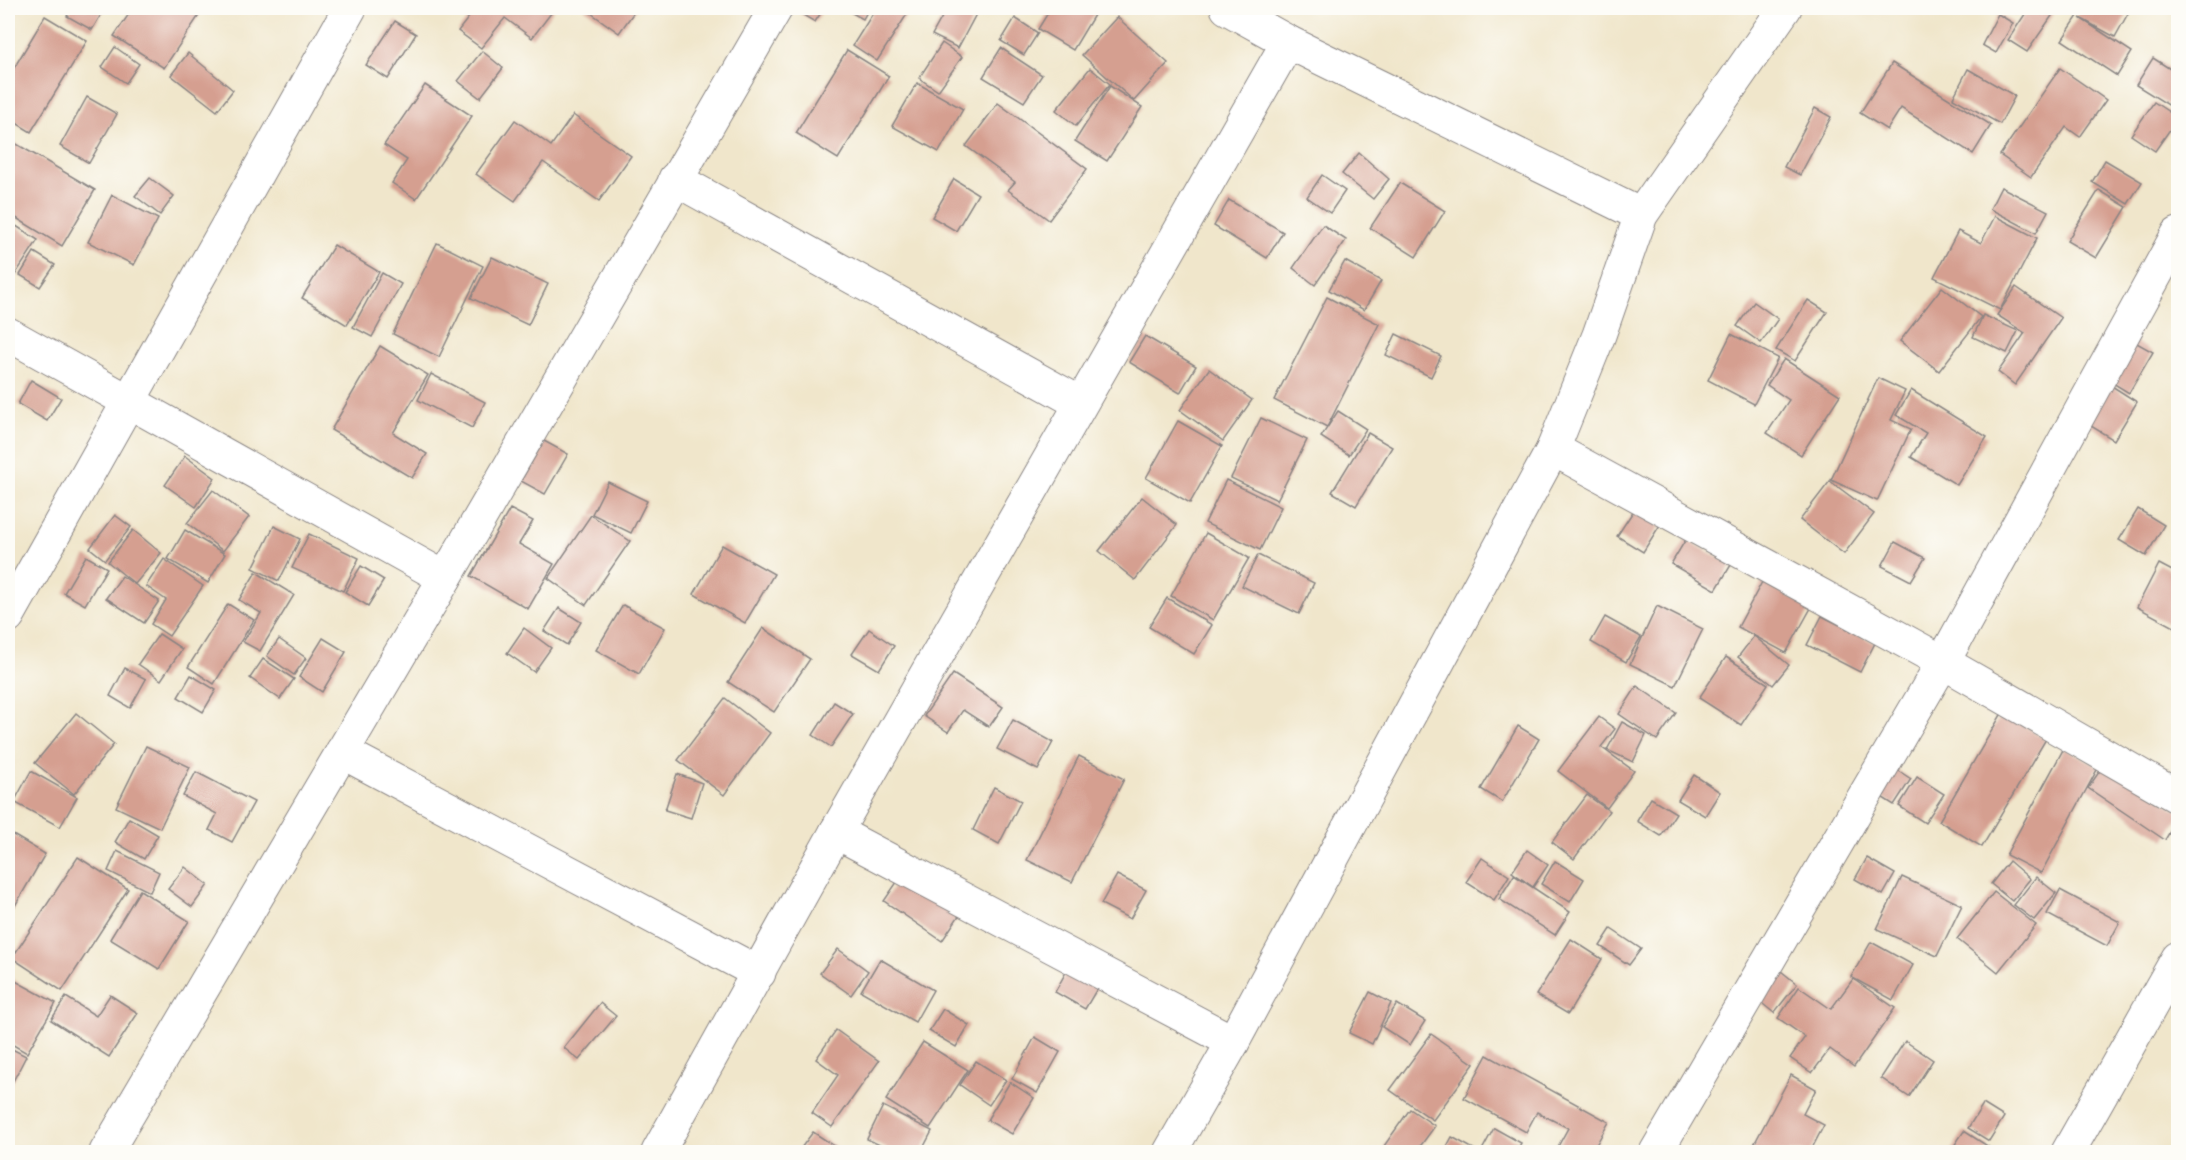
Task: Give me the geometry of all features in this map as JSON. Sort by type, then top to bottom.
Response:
[{"type":"street","points":[[8,616],[350,8]]},
{"type":"street","points":[[106,1152],[445,578],[776,8]]},
{"type":"street","points":[[1227,8],[1288,42],[1641,215]]},
{"type":"street","points":[[1170,1152],[1233,1042],[1552,449],[1599,335],[1641,215],[1785,8]]},
{"type":"street","points":[[658,1152],[836,832],[1288,42]]},
{"type":"street","points":[[675,179],[1080,404]]},
{"type":"street","points":[[1656,1152],[1943,662],[2178,234]]},
{"type":"street","points":[[8,334],[445,578]]},
{"type":"street","points":[[1552,449],[1943,662],[2178,797]]},
{"type":"street","points":[[342,752],[759,974]]},
{"type":"street","points":[[836,832],[1233,1042]]},
{"type":"street","points":[[2068,1152],[2178,958]]},
{"type":"building","points":[[72,8],[105,8],[92,30],[67,16]]},
{"type":"building","points":[[133,8],[204,8],[164,68],[114,36]]},
{"type":"building","points":[[476,8],[555,8],[532,38],[505,18],[481,48],[458,31]]},
{"type":"building","points":[[584,8],[637,8],[619,33]]},
{"type":"building","points":[[791,8],[824,8],[815,22]]},
{"type":"building","points":[[843,8],[869,8],[863,19]]},
{"type":"building","points":[[876,8],[911,8],[877,61],[853,45]]},
{"type":"building","points":[[947,8],[963,8],[976,14],[958,48],[932,35]]},
{"type":"building","points":[[1051,8],[1097,10],[1073,50],[1038,29]]},
{"type":"building","points":[[2029,8],[2056,10],[2027,52],[2008,40]]},
{"type":"building","points":[[2076,8],[2131,8],[2115,37],[2080,18],[2132,52],[2117,76],[2062,40],[2078,16],[2073,13]]},
{"type":"building","points":[[1998,14],[2013,23],[1996,53],[1982,45]]},
{"type":"building","points":[[45,16],[87,41],[31,132],[8,118],[8,78]]},
{"type":"building","points":[[1117,17],[1168,63],[1134,101],[1082,55]]},
{"type":"building","points":[[1015,18],[1038,33],[1024,55],[1001,41]]},
{"type":"building","points":[[395,21],[416,34],[388,79],[366,65]]},
{"type":"building","points":[[942,43],[962,57],[938,91],[919,78]]},
{"type":"building","points":[[115,47],[139,64],[126,83],[102,67]]},
{"type":"building","points":[[1001,48],[1042,75],[1024,102],[983,77]]},
{"type":"building","points":[[847,50],[889,76],[838,159],[796,133]]},
{"type":"building","points":[[482,51],[503,68],[480,98],[458,81]]},
{"type":"building","points":[[188,53],[233,90],[217,111],[171,75]]},
{"type":"building","points":[[2153,58],[2178,74],[2178,111],[2136,85]]},
{"type":"building","points":[[1892,63],[1991,125],[1973,154],[1901,108],[1887,130],[1860,113]]},
{"type":"building","points":[[1090,68],[1110,84],[1076,126],[1056,110]]},
{"type":"building","points":[[2060,68],[2106,100],[2080,137],[2066,127],[2031,177],[2000,155]]},
{"type":"building","points":[[1968,69],[2015,96],[2000,124],[1953,98]]},
{"type":"building","points":[[917,83],[963,109],[939,152],[892,126]]},
{"type":"building","points":[[425,85],[472,116],[416,199],[392,183],[407,160],[384,145]]},
{"type":"building","points":[[1110,86],[1142,107],[1107,161],[1075,141]]},
{"type":"building","points":[[87,97],[117,114],[89,163],[60,146]]},
{"type":"building","points":[[2154,102],[2178,118],[2155,151],[2131,135]]},
{"type":"building","points":[[998,103],[1087,169],[1049,220],[1008,190],[1015,182],[966,146]]},
{"type":"building","points":[[1815,108],[1831,117],[1800,175],[1784,167]]},
{"type":"building","points":[[573,115],[631,156],[599,201],[543,162],[515,201],[476,174],[515,120],[551,146]]},
{"type":"building","points":[[8,139],[95,190],[62,246],[8,213]]},
{"type":"building","points":[[1359,153],[1389,179],[1373,199],[1342,174]]},
{"type":"building","points":[[2105,160],[2142,182],[2128,204],[2092,182]]},
{"type":"building","points":[[1322,175],[1345,191],[1330,213],[1307,197]]},
{"type":"building","points":[[150,178],[174,196],[160,215],[135,196]]},
{"type":"building","points":[[954,179],[978,194],[956,231],[932,217]]},
{"type":"building","points":[[1400,183],[1445,211],[1416,257],[1370,228]]},
{"type":"building","points":[[2001,187],[2048,211],[2036,233],[1990,209]]},
{"type":"building","points":[[2099,190],[2127,207],[2096,258],[2067,241]]},
{"type":"building","points":[[112,195],[158,219],[134,265],[88,242]]},
{"type":"building","points":[[1229,200],[1283,232],[1267,258],[1214,226]]},
{"type":"building","points":[[1995,216],[2037,238],[2000,310],[1934,277],[1958,231],[1981,243]]},
{"type":"building","points":[[13,224],[38,240],[15,275],[8,270],[8,233]]},
{"type":"building","points":[[1323,225],[1346,240],[1315,285],[1293,268]]},
{"type":"building","points":[[437,243],[483,266],[439,357],[393,334]]},
{"type":"building","points":[[334,245],[379,272],[347,325],[302,298]]},
{"type":"building","points":[[34,252],[55,265],[40,287],[20,275]]},
{"type":"building","points":[[492,257],[548,284],[528,325],[471,298]]},
{"type":"building","points":[[1345,261],[1381,281],[1364,310],[1329,290]]},
{"type":"building","points":[[382,273],[401,284],[372,337],[353,327]]},
{"type":"building","points":[[1942,287],[1981,317],[1939,371],[1900,341]]},
{"type":"building","points":[[2016,287],[2061,318],[2015,385],[1998,372],[2025,333],[1997,315]]},
{"type":"building","points":[[1327,297],[1379,324],[1327,427],[1274,400]]},
{"type":"building","points":[[1808,300],[1827,312],[1795,361],[1776,350]]},
{"type":"building","points":[[1754,302],[1778,319],[1761,343],[1737,326]]},
{"type":"building","points":[[1983,315],[2018,331],[2007,353],[1973,337]]},
{"type":"building","points":[[1396,334],[1441,356],[1431,377],[1386,355]]},
{"type":"building","points":[[1731,334],[1778,358],[1754,404],[1708,380]]},
{"type":"building","points":[[1145,336],[1196,366],[1180,393],[1129,362]]},
{"type":"building","points":[[2126,337],[2153,352],[2129,393],[2103,377]]},
{"type":"building","points":[[380,346],[428,375],[393,433],[427,454],[412,478],[331,430]]},
{"type":"building","points":[[1784,359],[1840,395],[1801,455],[1767,433],[1789,400],[1767,385]]},
{"type":"building","points":[[1209,369],[1252,400],[1223,441],[1180,410]]},
{"type":"building","points":[[431,374],[485,402],[472,428],[418,400]]},
{"type":"building","points":[[1878,378],[1905,391],[1891,420],[1911,429],[1877,501],[1831,480]]},
{"type":"building","points":[[31,380],[61,398],[47,421],[18,404]]},
{"type":"building","points":[[2104,381],[2137,402],[2114,440],[2081,420]]},
{"type":"building","points":[[1911,390],[1987,437],[1957,485],[1911,457],[1926,433],[1896,415]]},
{"type":"building","points":[[1338,411],[1366,429],[1349,455],[1321,437]]},
{"type":"building","points":[[1261,418],[1307,440],[1277,500],[1231,478]]},
{"type":"building","points":[[1178,421],[1222,446],[1190,503],[1146,478]]},
{"type":"building","points":[[1368,433],[1392,447],[1356,506],[1332,492]]},
{"type":"building","points":[[544,441],[568,454],[545,494],[521,481]]},
{"type":"building","points":[[185,456],[215,478],[196,507],[165,485]]},
{"type":"building","points":[[1226,480],[1281,507],[1260,550],[1205,523]]},
{"type":"building","points":[[1830,481],[1874,514],[1844,554],[1800,520]]},
{"type":"building","points":[[608,482],[647,501],[631,533],[592,514]]},
{"type":"building","points":[[213,490],[249,517],[223,551],[187,523]]},
{"type":"building","points":[[1142,497],[1177,525],[1135,580],[1099,551]]},
{"type":"building","points":[[510,509],[533,521],[519,544],[554,564],[528,609],[471,576]]},
{"type":"building","points":[[2138,509],[2164,525],[2146,556],[2119,540]]},
{"type":"building","points":[[1634,510],[1660,525],[1643,552],[1617,536]]},
{"type":"building","points":[[115,515],[131,527],[105,560],[90,548]]},
{"type":"building","points":[[591,515],[630,541],[586,605],[548,578]]},
{"type":"building","points":[[274,526],[300,539],[279,581],[253,568]]},
{"type":"building","points":[[133,530],[161,553],[135,584],[108,562]]},
{"type":"building","points":[[185,530],[225,554],[208,583],[168,559]]},
{"type":"building","points":[[1206,533],[1249,558],[1213,620],[1171,596]]},
{"type":"building","points":[[309,534],[359,558],[343,591],[292,568]]},
{"type":"building","points":[[1686,539],[1731,565],[1716,590],[1671,564]]},
{"type":"building","points":[[1895,542],[1925,558],[1911,581],[1882,566]]},
{"type":"building","points":[[722,545],[774,574],[745,623],[694,594]]},
{"type":"building","points":[[1258,555],[1314,583],[1299,614],[1242,586]]},
{"type":"building","points":[[86,556],[107,568],[85,605],[64,593]]},
{"type":"building","points":[[164,559],[203,586],[169,636],[151,624],[166,600],[146,586]]},
{"type":"building","points":[[2159,564],[2178,574],[2178,629],[2137,607]]},
{"type":"building","points":[[361,566],[384,580],[368,606],[345,592]]},
{"type":"building","points":[[256,572],[294,595],[260,651],[243,642],[261,613],[239,600]]},
{"type":"building","points":[[122,576],[159,601],[144,623],[106,598]]},
{"type":"building","points":[[1762,582],[1811,608],[1786,653],[1738,627]]},
{"type":"building","points":[[1167,598],[1212,625],[1194,654],[1149,627]]},
{"type":"building","points":[[228,604],[254,620],[214,684],[188,667]]},
{"type":"building","points":[[623,605],[665,628],[639,674],[596,650]]},
{"type":"building","points":[[1657,606],[1703,629],[1675,686],[1630,664]]},
{"type":"building","points":[[559,608],[581,622],[567,645],[544,631]]},
{"type":"building","points":[[1822,616],[1875,643],[1860,672],[1807,645]]},
{"type":"building","points":[[1605,617],[1641,637],[1626,662],[1591,642]]},
{"type":"building","points":[[524,628],[551,648],[534,672],[507,653]]},
{"type":"building","points":[[763,628],[810,659],[774,712],[728,682]]},
{"type":"building","points":[[869,629],[894,646],[879,670],[852,654]]},
{"type":"building","points":[[159,634],[182,649],[161,680],[138,664]]},
{"type":"building","points":[[1754,636],[1789,665],[1773,685],[1738,657]]},
{"type":"building","points":[[323,638],[346,652],[322,692],[299,677]]},
{"type":"building","points":[[279,639],[306,658],[294,675],[267,656]]},
{"type":"building","points":[[1726,657],[1768,684],[1741,725],[1699,698]]},
{"type":"building","points":[[263,659],[294,679],[280,699],[250,678]]},
{"type":"building","points":[[125,668],[146,679],[130,708],[110,696]]},
{"type":"building","points":[[953,674],[1003,707],[989,727],[963,710],[948,732],[924,716]]},
{"type":"building","points":[[191,675],[216,690],[203,712],[178,697]]},
{"type":"building","points":[[1637,686],[1676,713],[1657,740],[1619,714]]},
{"type":"building","points":[[725,698],[770,733],[724,795],[678,760]]},
{"type":"building","points":[[834,702],[853,714],[831,747],[813,735]]},
{"type":"building","points":[[76,713],[114,744],[74,794],[35,763]]},
{"type":"building","points":[[2002,713],[2046,739],[1982,847],[1939,821]]},
{"type":"building","points":[[1599,717],[1615,729],[1601,747],[1634,771],[1607,808],[1558,771]]},
{"type":"building","points":[[1013,720],[1053,742],[1038,770],[997,749]]},
{"type":"building","points":[[1622,722],[1646,735],[1633,762],[1607,750]]},
{"type":"building","points":[[1518,726],[1539,739],[1502,802],[1481,789]]},
{"type":"building","points":[[146,746],[190,767],[160,828],[116,807]]},
{"type":"building","points":[[2064,748],[2099,766],[2041,873],[2006,855]]},
{"type":"building","points":[[1079,756],[1124,779],[1072,882],[1027,860]]},
{"type":"building","points":[[2106,762],[2178,811],[2178,818],[2165,840],[2088,788]]},
{"type":"building","points":[[1887,763],[1911,779],[1894,805],[1869,789]]},
{"type":"building","points":[[31,771],[77,797],[60,827],[14,802]]},
{"type":"building","points":[[196,772],[254,802],[232,842],[209,830],[217,814],[183,796]]},
{"type":"building","points":[[677,774],[702,783],[691,818],[665,810]]},
{"type":"building","points":[[1694,775],[1720,792],[1705,816],[1678,800]]},
{"type":"building","points":[[1917,777],[1944,794],[1925,823],[1899,806]]},
{"type":"building","points":[[994,787],[1021,801],[999,844],[973,830]]},
{"type":"building","points":[[1587,795],[1609,811],[1574,859],[1552,842]]},
{"type":"building","points":[[1651,798],[1676,813],[1661,836],[1637,821]]},
{"type":"building","points":[[129,818],[158,835],[144,859],[115,842]]},
{"type":"building","points":[[8,832],[45,854],[8,918]]},
{"type":"building","points":[[1527,850],[1548,865],[1533,887],[1512,872]]},
{"type":"building","points":[[117,851],[159,872],[150,892],[108,871]]},
{"type":"building","points":[[78,857],[128,889],[62,991],[12,958]]},
{"type":"building","points":[[1482,858],[1509,876],[1494,900],[1466,882]]},
{"type":"building","points":[[1867,858],[1895,874],[1883,895],[1855,879]]},
{"type":"building","points":[[1555,861],[1584,879],[1570,902],[1541,884]]},
{"type":"building","points":[[2009,861],[2030,879],[2012,901],[1991,884]]},
{"type":"building","points":[[185,867],[208,885],[192,907],[168,889]]},
{"type":"building","points":[[906,869],[964,908],[942,941],[884,901]]},
{"type":"building","points":[[1117,875],[1146,890],[1130,919],[1101,904]]},
{"type":"building","points":[[1514,875],[1570,912],[1555,935],[1499,899]]},
{"type":"building","points":[[1902,877],[1962,905],[1937,956],[1877,929]]},
{"type":"building","points":[[2036,877],[2056,893],[2034,920],[2014,905]]},
{"type":"building","points":[[140,890],[189,921],[159,969],[110,939]]},
{"type":"building","points":[[2060,890],[2120,922],[2107,946],[2047,914]]},
{"type":"building","points":[[1994,892],[2036,925],[1998,972],[1957,939]]},
{"type":"building","points":[[1611,929],[1641,949],[1629,965],[1600,946]]},
{"type":"building","points":[[1571,939],[1602,959],[1568,1014],[1536,995]]},
{"type":"building","points":[[1871,942],[1913,965],[1893,1000],[1851,977]]},
{"type":"building","points":[[838,949],[868,971],[851,995],[820,973]]},
{"type":"building","points":[[880,959],[933,990],[915,1022],[861,991]]},
{"type":"building","points":[[1070,965],[1101,982],[1085,1009],[1055,992]]},
{"type":"building","points":[[1781,971],[1797,984],[1774,1013],[1758,1000]]},
{"type":"building","points":[[10,978],[56,1003],[27,1053],[8,1042],[8,983]]},
{"type":"building","points":[[1853,979],[1895,1008],[1854,1067],[1830,1049],[1812,1073],[1790,1058],[1805,1037],[1778,1018],[1799,987],[1831,1009]]},
{"type":"building","points":[[1370,992],[1391,1003],[1372,1044],[1349,1033]]},
{"type":"building","points":[[110,995],[138,1013],[109,1057],[51,1020],[66,997],[96,1016]]},
{"type":"building","points":[[600,1003],[616,1016],[579,1060],[564,1048]]},
{"type":"building","points":[[1397,1004],[1425,1021],[1410,1045],[1382,1027]]},
{"type":"building","points":[[943,1009],[969,1025],[956,1047],[929,1031]]},
{"type":"building","points":[[836,1030],[879,1061],[832,1127],[812,1113],[838,1075],[816,1059]]},
{"type":"building","points":[[1431,1034],[1474,1064],[1433,1120],[1390,1090]]},
{"type":"building","points":[[1035,1037],[1060,1052],[1037,1093],[1012,1079]]},
{"type":"building","points":[[1905,1041],[1933,1060],[1909,1097],[1881,1078]]},
{"type":"building","points":[[923,1042],[968,1070],[930,1128],[886,1100]]},
{"type":"building","points":[[8,1047],[26,1056],[8,1091]]},
{"type":"building","points":[[1487,1055],[1609,1122],[1592,1152],[1555,1152],[1568,1128],[1537,1112],[1526,1132],[1464,1098]]},
{"type":"building","points":[[976,1061],[1006,1080],[989,1105],[960,1085]]},
{"type":"building","points":[[1791,1075],[1816,1089],[1803,1114],[1824,1125],[1810,1152],[1751,1150]]},
{"type":"building","points":[[1010,1082],[1034,1098],[1012,1134],[987,1120]]},
{"type":"building","points":[[1983,1104],[2004,1117],[1989,1141],[1968,1128]]},
{"type":"building","points":[[883,1106],[932,1131],[921,1152],[894,1152],[867,1139]]},
{"type":"building","points":[[1410,1109],[1435,1126],[1416,1152],[1393,1152],[1384,1146]]},
{"type":"building","points":[[1494,1128],[1521,1143],[1516,1152],[1481,1152]]},
{"type":"building","points":[[1964,1131],[1989,1147],[1986,1152],[1950,1152]]},
{"type":"building","points":[[813,1132],[836,1147],[832,1152],[798,1152]]},
{"type":"building","points":[[1452,1137],[1479,1152],[1444,1152]]}]
